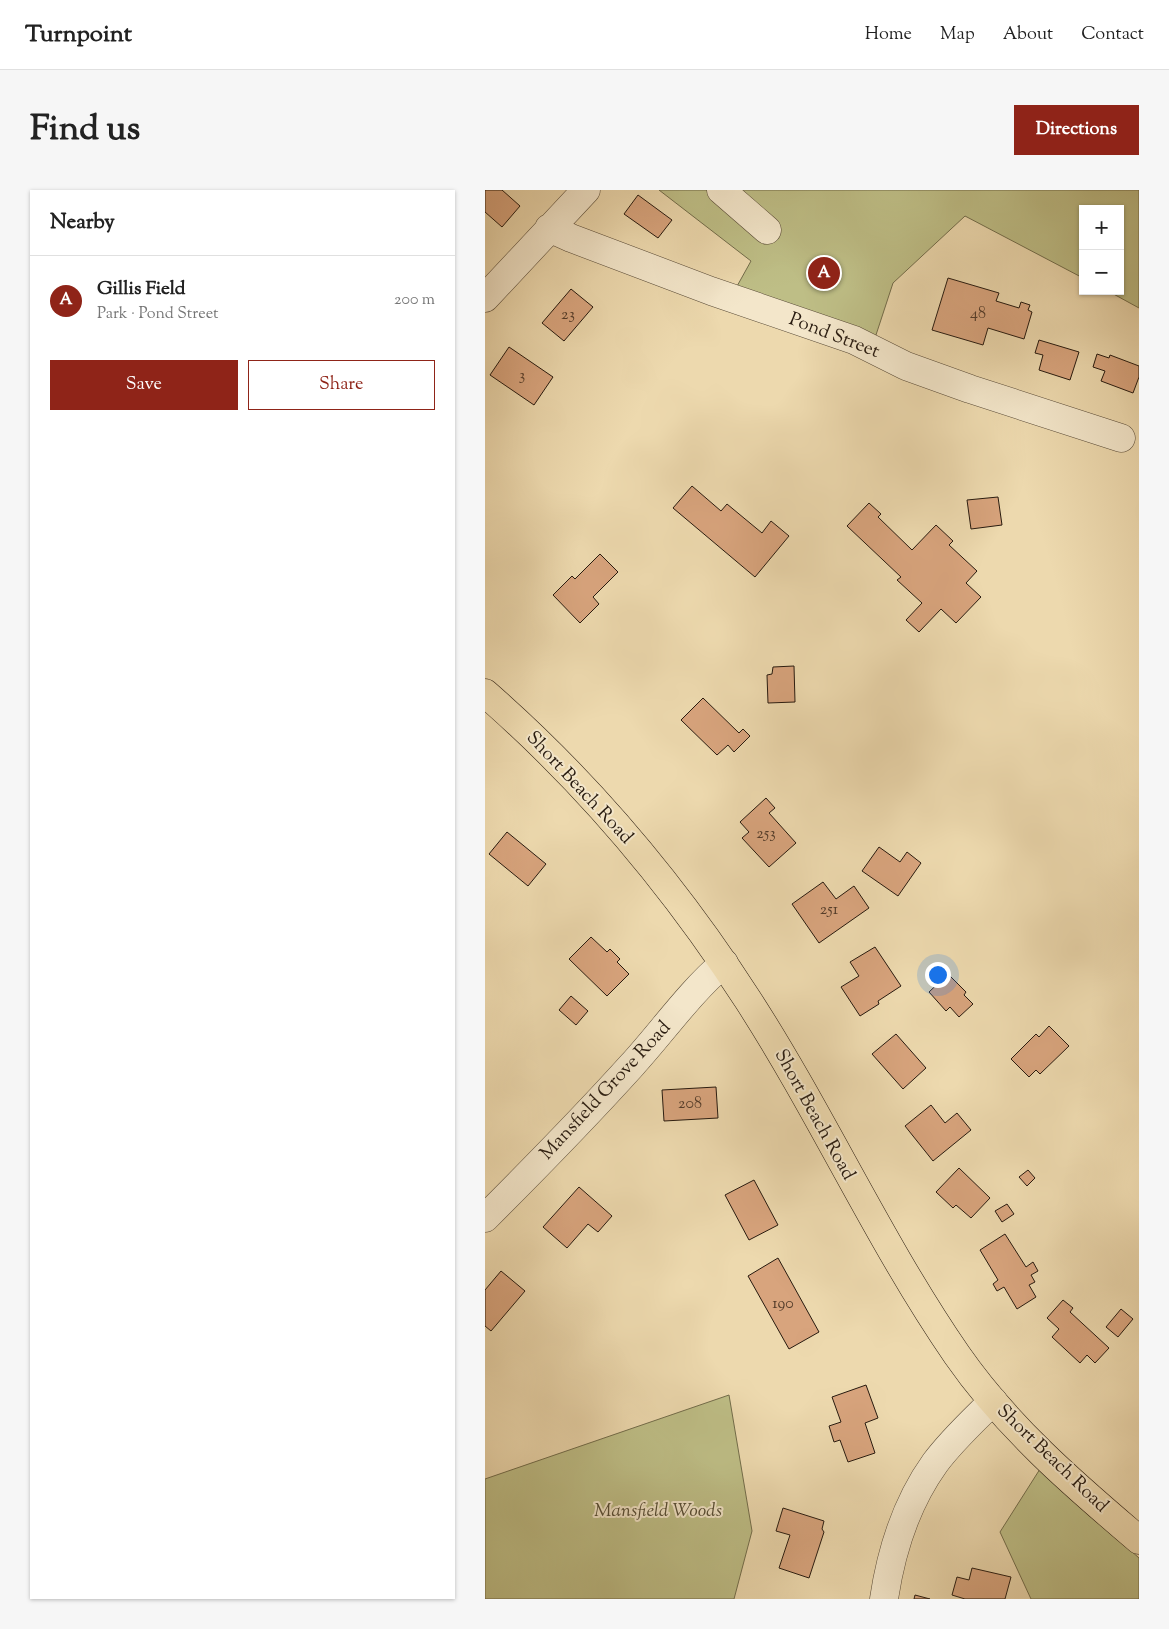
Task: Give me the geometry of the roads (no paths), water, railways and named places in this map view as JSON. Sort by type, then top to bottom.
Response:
[{"type":"main road","name":"Short Beach Road","points":[[485,693],[552,755],[596,802],[677,898],[724,963],[750,1003],[818,1119],[908,1281],[958,1356],[993,1401],[1038,1450],[1089,1498],[1139,1540]]},
{"type":"street","points":[[485,298],[586,190]]},
{"type":"street","points":[[721,190],[767,230]]},
{"type":"street","name":"Pond Street","points":[[549,228],[711,291],[854,340],[906,366],[1121,438]]},
{"type":"street","name":"Mansfield Grove Road","points":[[485,1218],[616,1083],[699,986],[724,963]]},
{"type":"street","points":[[884,1599],[888,1573],[905,1519],[919,1488],[935,1463],[955,1439],[993,1401]]},
{"type":"place","name":"Gillis Field","points":[[824,273]]},
{"type":"park label","name":"Mansfield Woods","points":[[658,1511]]}]
